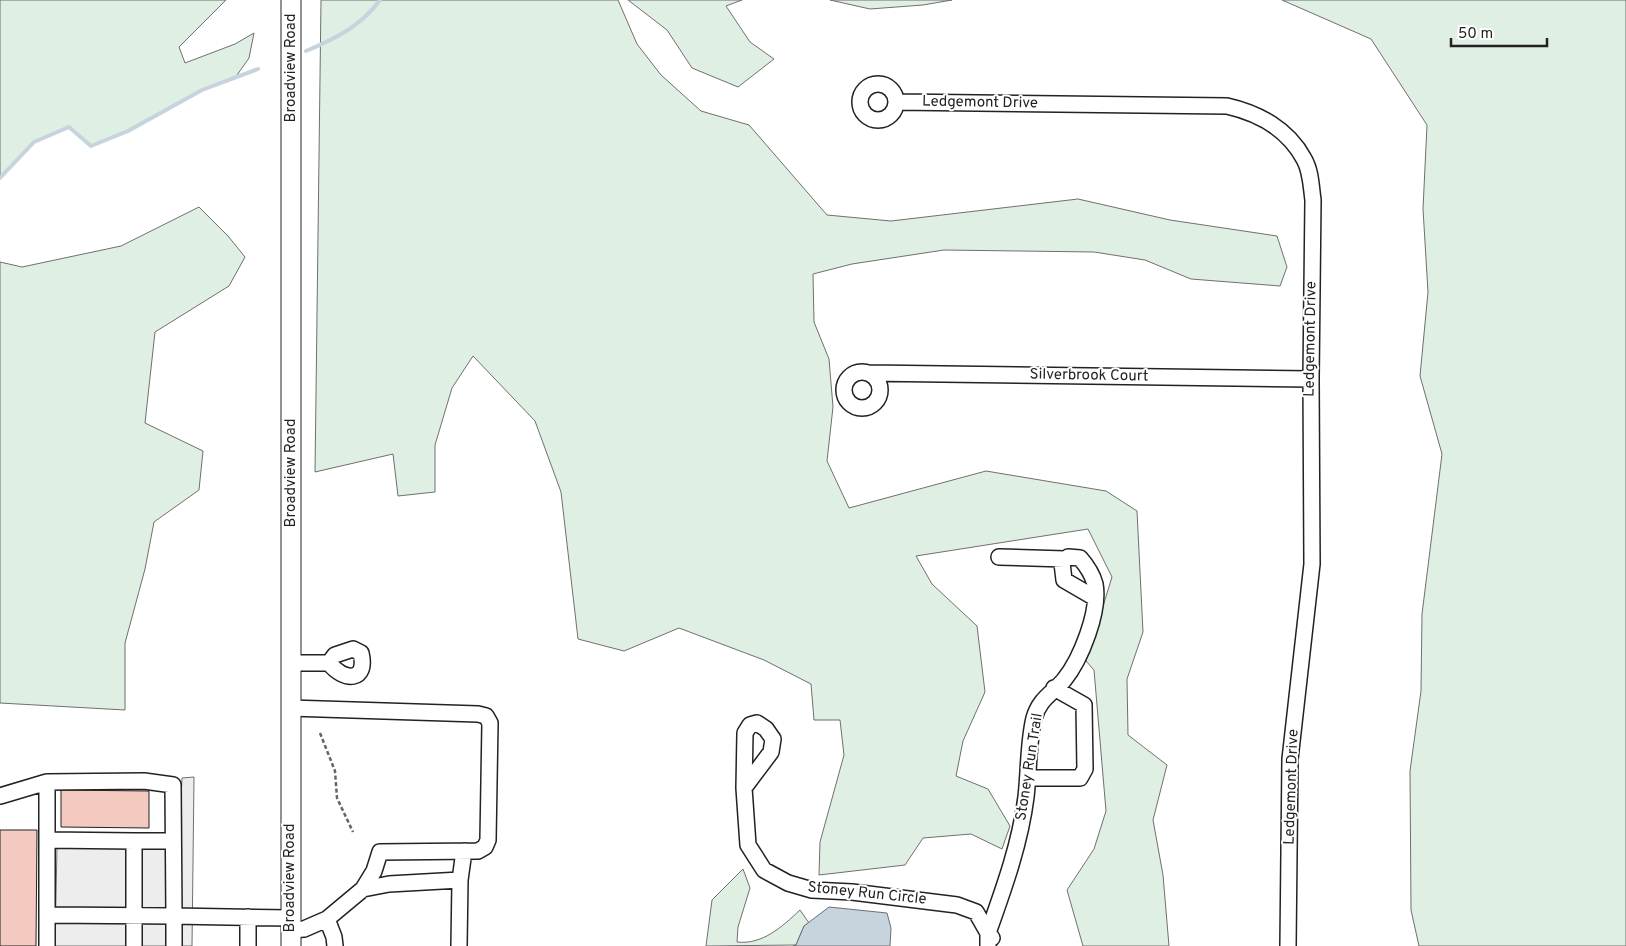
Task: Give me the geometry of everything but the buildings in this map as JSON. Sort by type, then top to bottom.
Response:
[{"type":"main road","name":"Broadview Road","points":[[290,931],[291,0]]},
{"type":"street","name":"Ledgemont Drive","points":[[896,102],[1227,106],[1248,111],[1267,120],[1288,137],[1305,159],[1313,200],[1310,379],[1312,564],[1290,759],[1288,946]]},
{"type":"street","name":"Silverbrook Court","points":[[868,373],[1310,379]]},
{"type":"street","points":[[999,557],[1065,560]]},
{"type":"street","name":"Stoney Run Trail","points":[[988,939],[1013,863],[1028,778],[1035,717],[1044,697],[1064,680],[1089,635],[1095,598],[1095,585],[1090,571],[1080,558],[1068,557],[1065,560]]},
{"type":"street","points":[[1065,560],[1062,563],[1061,570],[1064,580],[1095,598]]},
{"type":"street","points":[[290,664],[329,663]]},
{"type":"street","points":[[1028,778],[1080,778],[1085,769],[1084,705],[1054,688]]},
{"type":"street","points":[[47,915],[248,917],[290,931],[304,929],[327,919],[363,889],[374,871],[380,852],[478,851],[485,847],[488,840],[490,722],[486,716],[478,714],[290,708]]},
{"type":"street","points":[[0,796],[47,782],[144,781],[173,785],[174,946]]},
{"type":"street","points":[[47,782],[47,946]]},
{"type":"street","name":"Stoney Run Circle","points":[[744,788],[748,845],[764,870],[788,884],[812,890],[852,892],[957,905],[976,912],[988,939]]},
{"type":"street","points":[[47,840],[173,841]]},
{"type":"street","points":[[134,841],[134,946]]},
{"type":"street","points":[[459,946],[460,880],[464,851]]},
{"type":"street","points":[[363,889],[389,884],[460,880]]},
{"type":"street","points":[[248,917],[248,946]]},
{"type":"street","points":[[327,919],[334,937],[335,946]]},
{"type":"street","points":[[988,939],[997,946]]},
{"type":"path","points":[[320,733],[335,771],[337,798],[353,832]]},
{"type":"green space","points":[[0,0],[226,0],[179,47],[185,63],[235,44],[254,33],[249,58],[235,78],[202,90],[128,131],[91,146],[69,127],[34,142],[0,178]]},
{"type":"green space","points":[[321,0],[618,0],[637,44],[661,75],[701,111],[749,125],[827,215],[891,221],[1078,199],[1170,220],[1277,236],[1287,267],[1280,286],[1191,279],[1145,260],[1094,252],[944,250],[852,264],[813,274],[814,322],[829,359],[833,407],[827,461],[849,508],[986,471],[1106,491],[1137,511],[1143,632],[1127,679],[1128,735],[1167,765],[1153,820],[1163,875],[1169,946],[1083,946],[1067,890],[1094,849],[1106,811],[1094,670],[1086,661],[1112,577],[1088,529],[916,556],[932,584],[977,626],[985,692],[963,741],[956,776],[988,789],[1010,826],[1002,849],[971,834],[923,838],[905,865],[819,875],[820,842],[844,755],[840,720],[814,720],[811,684],[764,660],[679,628],[624,651],[578,639],[561,492],[535,421],[473,356],[452,388],[435,445],[435,492],[398,496],[393,454],[315,472]]},
{"type":"green space","points":[[628,0],[742,0],[726,6],[750,42],[774,59],[738,87],[692,68],[667,30]]},
{"type":"green space","points":[[830,0],[952,0],[923,5],[870,9]]},
{"type":"green space","points":[[1282,0],[1626,0],[1626,946],[1419,946],[1411,910],[1410,771],[1421,691],[1422,614],[1442,454],[1420,376],[1428,292],[1423,209],[1427,125],[1371,39]]},
{"type":"green space","points":[[199,207],[228,236],[245,257],[229,286],[155,332],[145,423],[203,451],[199,490],[154,522],[145,569],[125,643],[125,710],[0,703],[0,262],[22,267],[121,246]]},
{"type":"green space","points":[[743,869],[750,888],[738,927],[737,942],[755,941],[771,934],[800,910],[809,923],[804,926],[796,945],[706,946],[712,900]]},
{"type":"shaded area","points":[[194,777],[192,946],[55,946],[57,846],[179,846],[182,778]]},
{"type":"shaded area","points":[[829,907],[887,913],[891,928],[890,946],[793,946],[796,945],[804,926]]},
{"type":"waterway","points":[[306,51],[347,31],[373,9],[380,0]]},
{"type":"waterway","points":[[0,178],[34,142],[69,127],[91,146],[128,131],[202,90],[258,69]]}]
